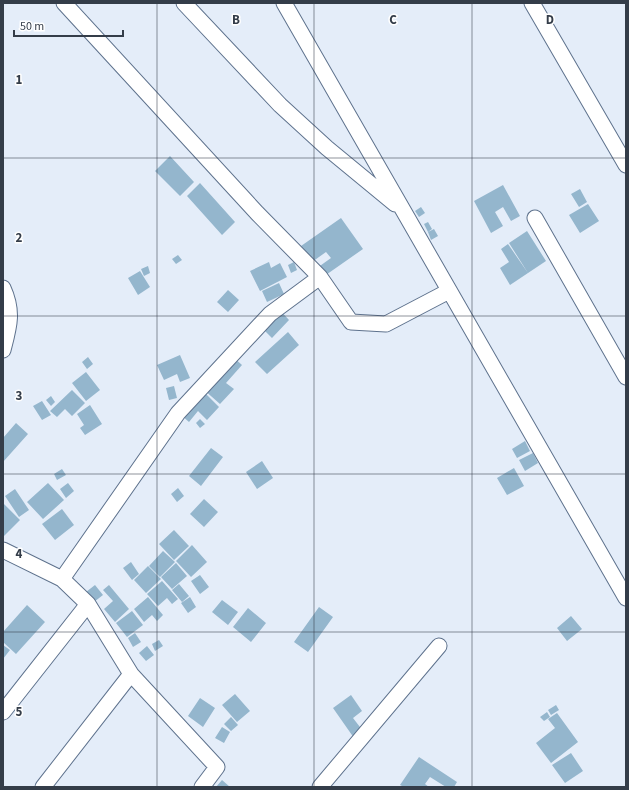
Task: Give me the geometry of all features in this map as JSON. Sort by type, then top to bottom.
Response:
[{"type":"street","points":[[64,3],[268,225],[320,277],[351,322],[386,324],[449,291]]},
{"type":"street","points":[[184,3],[280,105],[327,148],[403,211]]},
{"type":"street","points":[[284,3],[626,598]]},
{"type":"street","points":[[532,3],[626,165]]},
{"type":"street","points":[[535,218],[626,377]]},
{"type":"street","points":[[62,579],[178,413],[270,314],[320,277]]},
{"type":"street","points":[[3,288],[9,300],[11,316],[3,350]]},
{"type":"street","points":[[3,550],[62,579],[88,604],[131,674],[217,767],[202,787]]},
{"type":"street","points":[[3,712],[88,604]]},
{"type":"street","points":[[320,787],[439,646]]},
{"type":"street","points":[[43,787],[131,674]]},
{"type":"building","points":[[170,156],[194,182],[180,196],[155,171]]},
{"type":"building","points":[[200,183],[235,222],[222,235],[187,196]]},
{"type":"building","points":[[503,185],[520,216],[511,221],[503,207],[495,212],[503,226],[491,233],[474,201]]},
{"type":"building","points":[[580,189],[587,202],[579,207],[571,194]]},
{"type":"building","points":[[588,204],[599,221],[580,233],[569,215]]},
{"type":"building","points":[[421,207],[425,213],[419,217],[415,211]]},
{"type":"building","points":[[341,218],[363,249],[323,277],[317,268],[331,258],[326,252],[312,262],[301,246]]},
{"type":"building","points":[[428,222],[432,229],[428,232],[424,224]]},
{"type":"building","points":[[434,229],[438,236],[431,240],[428,232]]},
{"type":"building","points":[[527,231],[546,261],[528,273],[509,243]]},
{"type":"building","points":[[508,244],[528,273],[510,285],[500,268],[509,262],[501,249]]},
{"type":"building","points":[[178,255],[182,260],[176,264],[172,259]]},
{"type":"building","points":[[269,262],[271,268],[280,263],[287,277],[260,291],[250,271]]},
{"type":"building","points":[[294,262],[297,270],[291,273],[288,265]]},
{"type":"building","points":[[148,266],[150,273],[144,276],[141,269]]},
{"type":"building","points":[[140,271],[150,287],[138,295],[128,278]]},
{"type":"building","points":[[279,283],[284,294],[267,302],[262,291]]},
{"type":"building","points":[[228,290],[239,300],[228,312],[217,302]]},
{"type":"building","points":[[279,309],[289,320],[272,338],[262,328]]},
{"type":"building","points":[[288,332],[299,345],[267,374],[255,362]]},
{"type":"building","points":[[180,355],[190,378],[180,382],[177,374],[164,380],[157,365]]},
{"type":"building","points":[[88,357],[93,364],[87,369],[82,362]]},
{"type":"building","points":[[233,357],[242,365],[226,383],[234,389],[220,404],[203,389]]},
{"type":"building","points":[[86,372],[100,390],[86,401],[72,383]]},
{"type":"building","points":[[174,386],[177,398],[169,400],[166,388]]},
{"type":"building","points":[[72,390],[85,403],[72,416],[65,409],[57,417],[50,411]]},
{"type":"building","points":[[203,391],[219,407],[207,420],[198,411],[189,422],[181,415]]},
{"type":"building","points":[[51,396],[55,402],[51,406],[46,400]]},
{"type":"building","points":[[42,401],[51,415],[42,420],[33,406]]},
{"type":"building","points":[[90,405],[102,424],[85,435],[80,428],[84,425],[77,414]]},
{"type":"building","points":[[200,419],[205,424],[200,428],[196,423]]},
{"type":"building","points":[[16,423],[28,434],[3,462],[3,438]]},
{"type":"building","points":[[525,441],[530,451],[517,458],[512,449]]},
{"type":"building","points":[[211,448],[223,457],[201,486],[189,476]]},
{"type":"building","points":[[533,453],[538,463],[525,471],[519,460]]},
{"type":"building","points":[[262,461],[273,478],[257,489],[246,472]]},
{"type":"building","points":[[514,468],[524,486],[507,495],[497,478]]},
{"type":"building","points":[[62,469],[66,475],[57,480],[54,474]]},
{"type":"building","points":[[48,483],[64,500],[43,519],[27,502]]},
{"type":"building","points":[[68,483],[74,491],[66,498],[60,489]]},
{"type":"building","points":[[178,488],[184,496],[177,502],[171,494]]},
{"type":"building","points":[[15,489],[29,510],[19,517],[5,496]]},
{"type":"building","points":[[204,499],[218,512],[204,527],[190,514]]},
{"type":"building","points":[[3,503],[20,520],[3,537]]},
{"type":"building","points":[[62,509],[74,525],[55,540],[42,524]]},
{"type":"building","points":[[174,530],[189,546],[174,560],[159,544]]},
{"type":"building","points":[[192,545],[207,562],[191,577],[176,561]]},
{"type":"building","points":[[163,551],[175,562],[160,577],[149,566]]},
{"type":"building","points":[[131,562],[139,574],[132,580],[123,568]]},
{"type":"building","points":[[176,563],[187,576],[172,589],[161,577]]},
{"type":"building","points":[[148,566],[161,579],[146,593],[134,580]]},
{"type":"building","points":[[200,575],[209,587],[200,594],[191,581]]},
{"type":"building","points":[[162,581],[178,599],[172,604],[167,598],[158,606],[147,594]]},
{"type":"building","points":[[179,584],[189,596],[182,602],[172,590]]},
{"type":"building","points":[[95,585],[103,595],[94,602],[86,592]]},
{"type":"building","points":[[109,585],[129,609],[115,622],[104,609],[113,601],[103,590]]},
{"type":"building","points":[[148,597],[163,615],[157,621],[152,615],[144,622],[134,609]]},
{"type":"building","points":[[190,597],[196,607],[188,613],[181,603]]},
{"type":"building","points":[[222,600],[238,612],[228,625],[212,612]]},
{"type":"building","points":[[27,605],[45,622],[16,654],[3,642],[3,632]]},
{"type":"building","points":[[319,607],[333,617],[308,652],[294,642]]},
{"type":"building","points":[[248,608],[266,623],[251,642],[233,627]]},
{"type":"building","points":[[132,611],[143,625],[127,637],[116,623]]},
{"type":"building","points":[[571,616],[582,629],[567,641],[557,628]]},
{"type":"building","points":[[135,633],[141,642],[133,647],[128,638]]},
{"type":"building","points":[[159,640],[163,646],[155,651],[152,644]]},
{"type":"building","points":[[3,645],[10,650],[3,659]]},
{"type":"building","points":[[147,646],[154,655],[146,661],[139,653]]},
{"type":"building","points":[[235,694],[250,711],[237,722],[222,705]]},
{"type":"building","points":[[351,695],[362,711],[353,718],[363,731],[354,738],[333,708]]},
{"type":"building","points":[[200,698],[215,708],[203,727],[188,716]]},
{"type":"building","points":[[556,705],[559,710],[551,715],[548,710]]},
{"type":"building","points":[[547,712],[550,717],[544,721],[540,717]]},
{"type":"building","points":[[557,713],[578,742],[551,763],[536,743],[555,728],[548,719]]},
{"type":"building","points":[[231,717],[238,725],[231,731],[224,724]]},
{"type":"building","points":[[222,727],[230,732],[224,743],[215,738]]},
{"type":"building","points":[[571,753],[583,771],[565,783],[552,765]]},
{"type":"building","points":[[419,757],[457,782],[454,787],[446,787],[430,777],[425,784],[429,787],[404,787],[400,785]]},
{"type":"building","points":[[222,780],[230,787],[216,787]]}]
